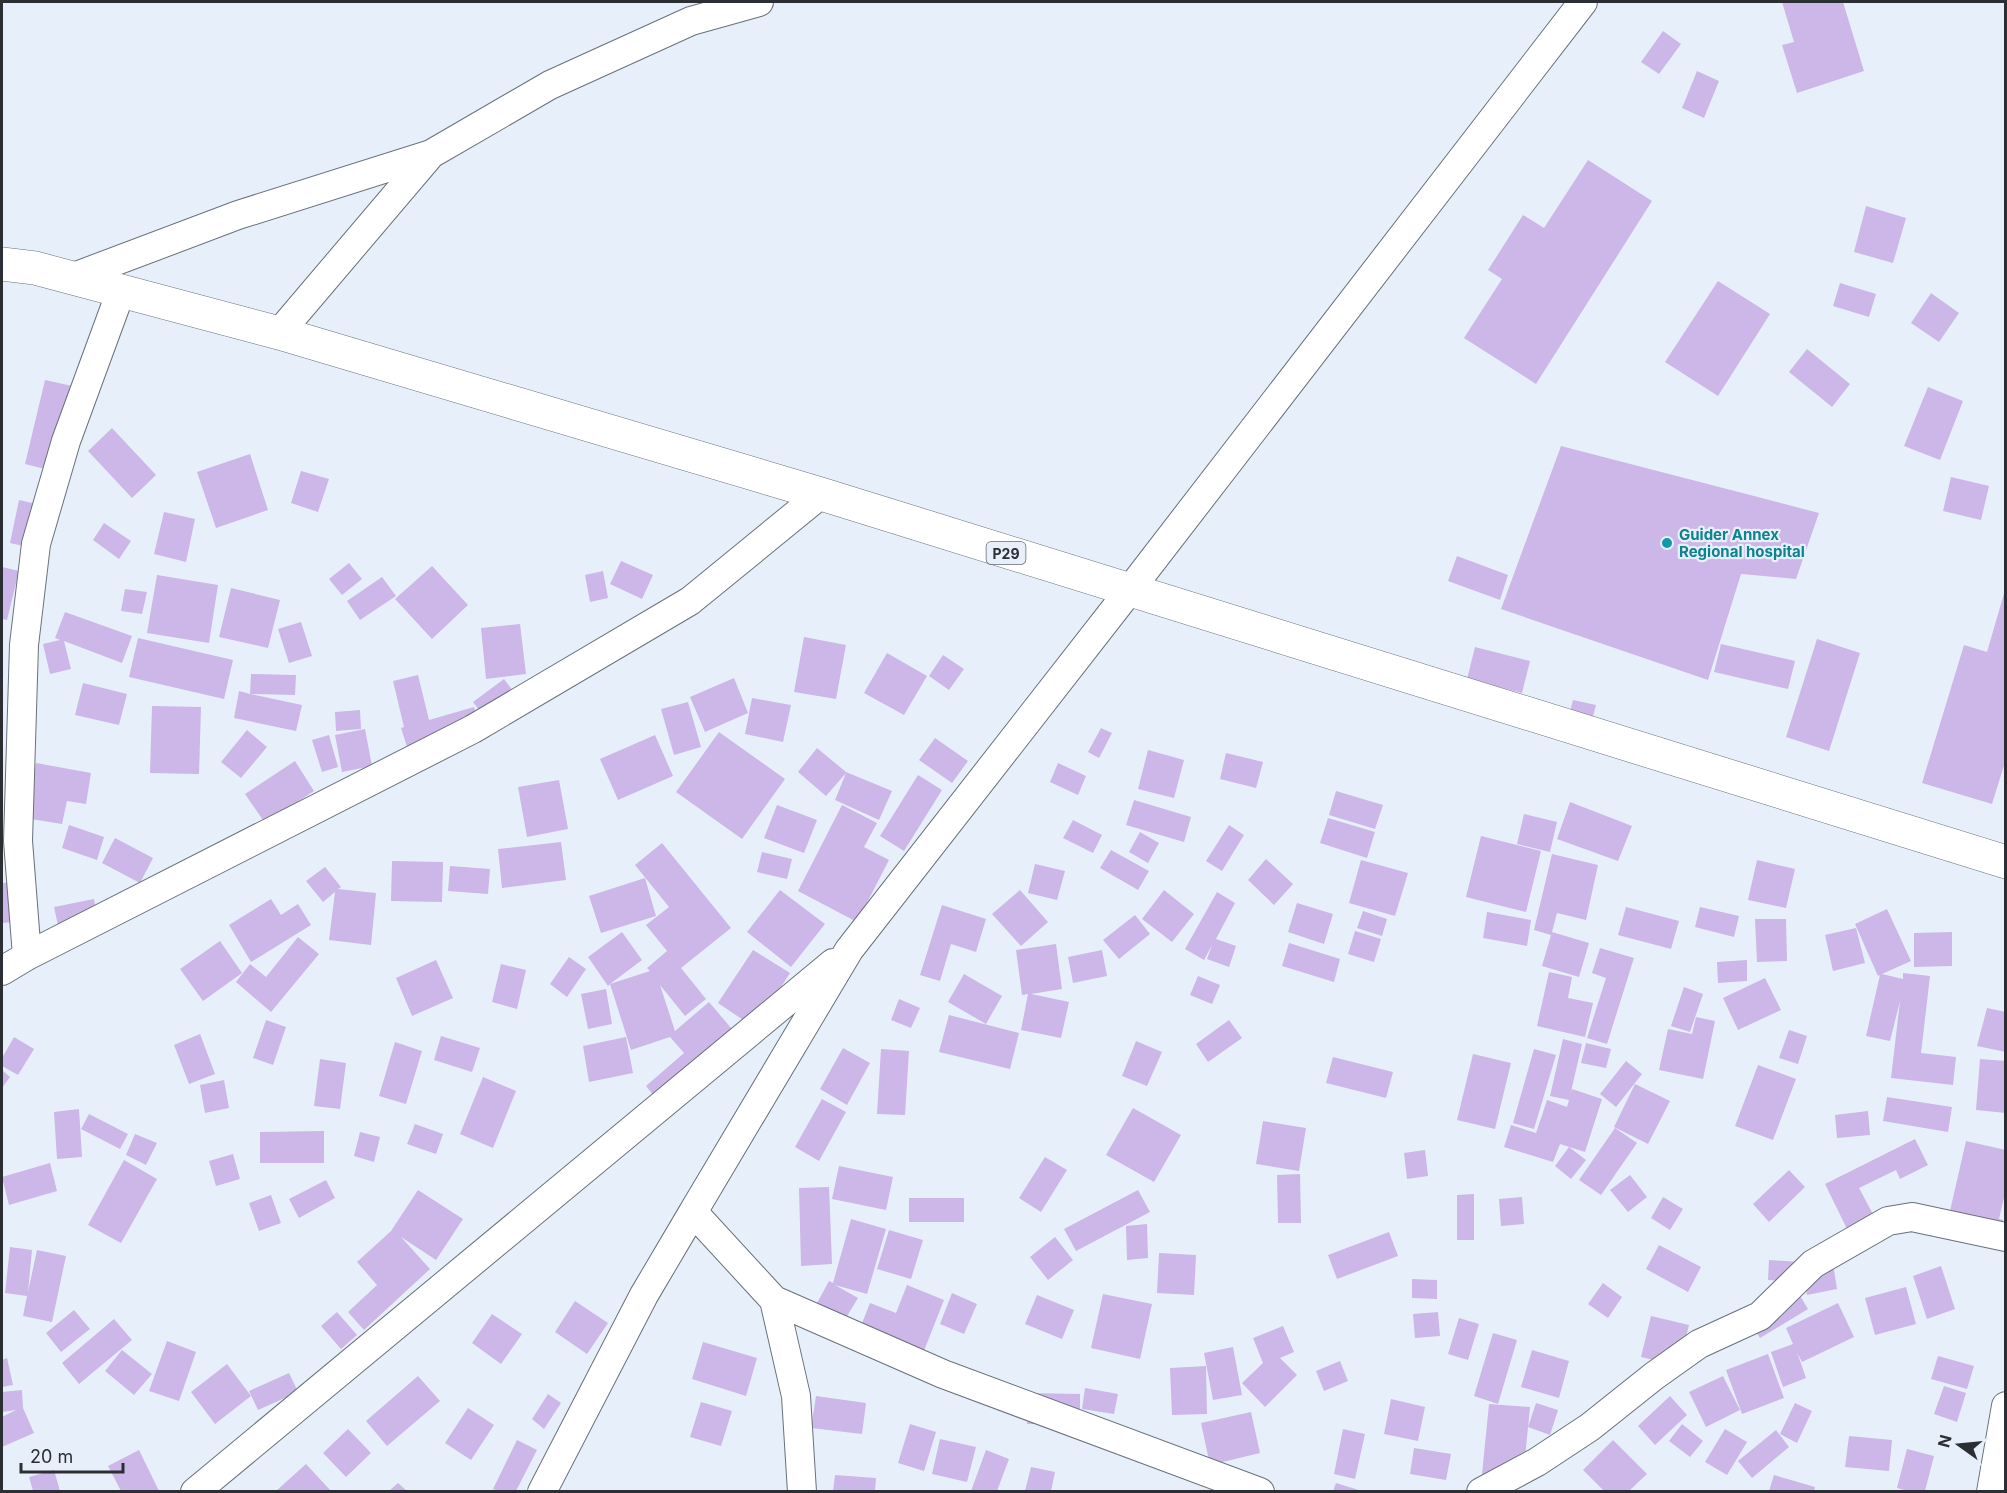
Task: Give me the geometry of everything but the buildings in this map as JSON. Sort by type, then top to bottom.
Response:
[{"type":"main road","name":"P29","points":[[2,264],[35,268],[279,333],[821,494],[2006,862]]},
{"type":"street","points":[[71,278],[238,215],[431,154],[550,85],[687,11],[759,2]]},
{"type":"street","points":[[542,1491],[644,1295],[849,950],[1583,2]]},
{"type":"street","points":[[279,333],[431,154]]},
{"type":"street","points":[[27,956],[18,841],[24,645],[36,544],[66,441],[121,291]]},
{"type":"street","points":[[2,971],[27,956],[473,729],[690,600],[821,494]]},
{"type":"street","points":[[195,1491],[849,950]]},
{"type":"street","points":[[693,1212],[774,1299],[942,1374],[1260,1491]]},
{"type":"street","points":[[1481,1491],[1537,1462],[1590,1427],[1654,1376],[1699,1344],[1760,1316],[1813,1264],[1888,1221],[1912,1217],[2006,1237]]},
{"type":"street","points":[[774,1299],[796,1396],[802,1491]]},
{"type":"street","points":[[1991,1491],[2006,1406]]},
{"type":"place","name":"Guider Annex Regional hospital","points":[[1667,543]]}]
